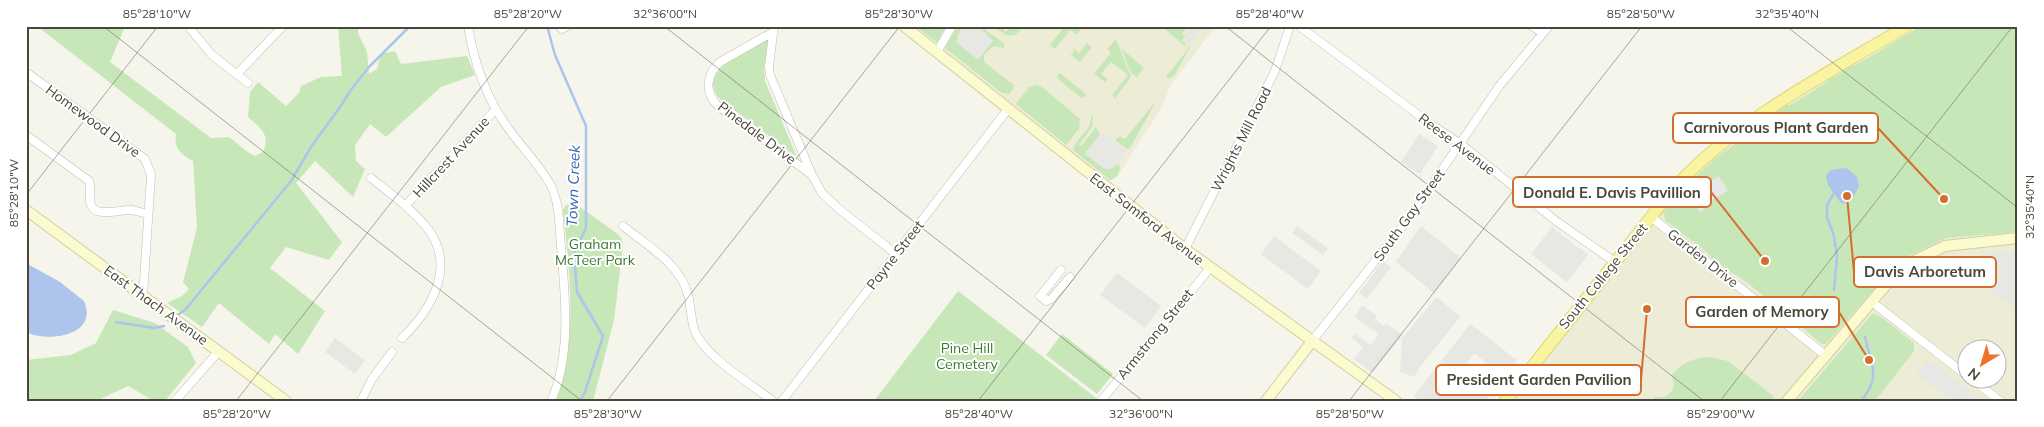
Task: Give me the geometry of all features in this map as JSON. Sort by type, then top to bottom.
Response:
[{"type":"main road","name":"South College Street","points":[[1505,401],[1614,262],[1674,188],[1693,169],[1733,136],[1775,106],[1907,26]]},
{"type":"street","points":[[188,26],[212,55],[248,83]]},
{"type":"street","points":[[237,74],[283,26]]},
{"type":"street","points":[[468,26],[475,62],[486,90],[507,128],[533,159],[551,187],[556,205],[566,301],[565,329],[559,376],[551,401]]},
{"type":"street","points":[[559,26],[562,29],[568,26]]},
{"type":"street","name":"East Samford Avenue","points":[[904,26],[1185,249],[1396,401]]},
{"type":"street","points":[[936,52],[952,26]]},
{"type":"street","name":"Wrights Mill Road","points":[[1185,249],[1275,71],[1290,26]]},
{"type":"street","name":"Reese Avenue","points":[[1300,26],[1432,125],[1461,144],[1556,221],[1614,262]]},
{"type":"street","points":[[1532,26],[1542,33]]},
{"type":"street","name":"South Gay Street","points":[[1266,401],[1409,218],[1500,85],[1549,26]]},
{"type":"street","name":"Pinedale Drive","points":[[773,29],[713,68],[708,84],[708,92],[718,106],[812,175]]},
{"type":"street","name":"Pinedale Drive","points":[[773,29],[769,66],[770,75],[812,175],[822,193],[838,210],[896,254]]},
{"type":"street","name":"Homewood Drive","points":[[26,72],[145,159],[151,175],[143,296]]},
{"type":"street","name":"Hillcrest Avenue","points":[[406,205],[496,109]]},
{"type":"street","name":"Payne Street","points":[[782,401],[1008,109]]},
{"type":"street","points":[[26,135],[89,181],[92,190],[91,207],[96,211],[133,210],[148,214]]},
{"type":"street","points":[[371,178],[406,205],[430,232],[437,248],[440,265],[438,283],[433,300],[416,325],[402,338]]},
{"type":"street","name":"East Thach Avenue","points":[[26,210],[286,401]]},
{"type":"street","name":"Garden Drive","points":[[1651,217],[1825,355]]},
{"type":"street","points":[[623,226],[671,265],[682,279],[688,295],[694,330],[709,352],[773,401]]},
{"type":"street","points":[[1787,401],[1891,279],[1916,260],[1932,250],[1959,243],[2018,238]]},
{"type":"street","name":"Armstrong Street","points":[[1101,401],[1210,268]]},
{"type":"street","points":[[1061,270],[1040,296],[1043,300],[1051,299],[1070,278]]},
{"type":"street","points":[[1872,302],[1956,367]]},
{"type":"street","points":[[175,401],[219,351]]},
{"type":"street","points":[[361,401],[372,379],[392,352]]},
{"type":"street","points":[[1985,390],[2000,401]]},
{"type":"shaded area","points":[[955,26],[1216,26],[1170,86],[1162,107],[1117,177],[1109,181],[941,49]]},
{"type":"shaded area","points":[[963,26],[973,26],[974,28],[977,26],[993,41],[978,60],[956,42]]},
{"type":"shaded area","points":[[1194,26],[1204,26],[1189,45],[1183,40]]},
{"type":"shaded area","points":[[1921,26],[2018,26],[2018,30],[2015,32],[2018,36],[2018,401],[1507,401],[1651,217],[1733,136],[1861,54],[1865,60]]},
{"type":"shaded area","points":[[1102,132],[1126,151],[1113,168],[1103,168],[1085,154]]},
{"type":"shaded area","points":[[1419,134],[1438,146],[1420,174],[1401,162]]},
{"type":"shaded area","points":[[1719,176],[1728,191],[1712,200],[1701,213],[1687,198],[1696,189]]},
{"type":"shaded area","points":[[1297,226],[1328,248],[1323,255],[1292,233]]},
{"type":"shaded area","points":[[1421,226],[1461,258],[1434,293],[1396,262]]},
{"type":"shaded area","points":[[1552,227],[1588,255],[1567,282],[1531,254]]},
{"type":"shaded area","points":[[1274,236],[1321,271],[1308,289],[1261,254]]},
{"type":"shaded area","points":[[2018,251],[2018,312],[2016,312],[2015,307],[1981,283],[1978,255]]},
{"type":"shaded area","points":[[1383,261],[1391,267],[1367,299],[1359,293]]},
{"type":"shaded area","points":[[1117,273],[1161,306],[1145,328],[1100,295]]},
{"type":"shaded area","points":[[1437,297],[1460,317],[1419,368],[1415,377],[1400,372],[1402,338]]},
{"type":"shaded area","points":[[1362,305],[1377,316],[1375,319],[1384,326],[1386,323],[1403,335],[1372,373],[1354,359],[1363,347],[1351,338],[1355,334],[1371,345],[1379,334],[1355,317]]},
{"type":"shaded area","points":[[1470,324],[1517,360],[1486,401],[1420,401],[1414,396]],"holes":[[[1474,353],[1488,364],[1463,395],[1450,385]]]},
{"type":"shaded area","points":[[335,338],[365,360],[355,374],[325,352]]},
{"type":"shaded area","points":[[1928,359],[1956,380],[1956,390],[1969,390],[1983,401],[1952,401],[1916,374]]},
{"type":"green space","points":[[37,26],[67,26],[70,28],[80,26],[83,28],[86,26],[120,26],[124,29],[110,62],[211,138],[229,137],[255,156],[263,152],[266,140],[263,132],[248,117],[250,92],[258,82],[286,106],[299,93],[301,86],[321,77],[342,76],[338,26],[358,26],[358,33],[367,52],[369,74],[377,69],[381,54],[395,51],[401,64],[467,56],[475,75],[441,87],[386,137],[370,124],[355,145],[356,161],[365,169],[353,197],[315,161],[296,183],[342,242],[329,260],[286,247],[270,268],[325,311],[298,354],[275,334],[269,344],[219,303],[202,327],[167,303],[182,296],[189,289],[183,282],[197,228],[193,161],[185,156],[177,147],[176,134]]},
{"type":"green space","points":[[915,26],[946,26],[937,43]]},
{"type":"green space","points":[[958,26],[963,26],[961,28],[989,36],[977,26],[980,26],[1005,44],[1003,49],[995,40],[1002,49],[997,46],[992,47],[984,55],[984,62],[1015,86],[1009,94],[1002,93],[945,48]]},
{"type":"green space","points":[[993,26],[999,26],[1006,32],[1011,26],[1018,26],[1021,29],[1014,35],[1007,35]]},
{"type":"green space","points":[[1065,26],[1082,26],[1077,35],[1070,30],[1055,49],[1050,45]]},
{"type":"green space","points":[[1161,26],[1188,26],[1182,34],[1184,36],[1189,30],[1182,41],[1186,44],[1185,46]]},
{"type":"green space","points":[[1921,26],[2018,26],[2018,30],[2015,32],[2018,36],[2018,232],[1946,238],[1909,256],[1883,279],[1826,344],[1822,344],[1748,283],[1713,260],[1709,254],[1666,221],[1663,213],[1688,184],[1717,157],[1743,138],[1762,116],[1767,119],[1775,116],[1784,105],[1794,103],[1827,82],[1828,79],[1837,76],[1850,66],[1854,66]]},
{"type":"green space","points":[[770,38],[764,66],[765,81],[797,157],[722,101],[714,90],[713,81],[718,71],[726,63]]},
{"type":"green space","points":[[1116,39],[1131,77],[1115,98],[1112,95],[1128,75],[1111,62],[1101,74],[1108,79],[1105,82],[1094,74],[1111,53],[1107,49]]},
{"type":"green space","points":[[1087,43],[1092,47],[1080,62],[1069,53],[1072,54],[1073,48],[1079,53]]},
{"type":"green space","points":[[1188,46],[1190,47],[1174,76],[1168,79],[1166,77],[1188,49]]},
{"type":"green space","points":[[1121,48],[1144,68],[1137,77],[1131,73]]},
{"type":"green space","points":[[1060,73],[1086,94],[1085,97],[1081,98],[1058,79],[1057,76]]},
{"type":"green space","points":[[1036,85],[1042,87],[1080,119],[1079,129],[1066,145],[1016,104],[1029,87]]},
{"type":"green space","points":[[1157,100],[1130,148],[1127,149],[1115,140],[1120,136],[1125,139]]},
{"type":"green space","points":[[1093,115],[1092,127],[1079,145],[1081,146],[1096,127],[1100,134],[1085,154],[1108,169],[1119,164],[1120,169],[1118,173],[1110,180],[1073,150],[1077,141],[1087,130]]},
{"type":"green space","name":"Graham McTeer Park","points":[[569,204],[580,207],[619,235],[623,246],[614,320],[593,401],[556,401],[563,378],[570,331],[570,282],[563,210]]},
{"type":"green space","name":"Pine Hill Cemetery","points":[[958,291],[1100,401],[874,401]]},
{"type":"green space","points":[[113,310],[155,323],[188,347],[196,363],[165,401],[154,401],[128,386],[96,401],[26,401],[26,360],[71,355],[96,343]]},
{"type":"green space","points":[[1872,314],[1880,316],[1914,343],[1914,351],[1875,401],[1798,401]]},
{"type":"green space","points":[[1062,334],[1113,374],[1097,394],[1046,355]]},
{"type":"green space","points":[[1708,357],[1728,361],[1772,395],[1776,401],[1652,401],[1655,397],[1664,397],[1671,392],[1673,380],[1671,376],[1679,368],[1692,360]]},
{"type":"water","points":[[1847,168],[1857,177],[1859,186],[1853,198],[1844,204],[1840,202],[1828,185],[1826,176],[1830,170]]},
{"type":"water","points":[[26,263],[60,282],[84,301],[87,313],[84,322],[78,329],[69,334],[46,337],[26,332]]},
{"type":"waterway","points":[[179,314],[185,310],[291,181],[311,147],[369,67],[410,26]]},
{"type":"waterway","name":"Town Creek","points":[[547,26],[555,55],[586,126],[586,228],[574,253],[577,292],[603,336],[585,392],[580,401]]},
{"type":"waterway","points":[[1834,193],[1827,205],[1827,217],[1834,236],[1837,257],[1834,290]]},
{"type":"waterway","points":[[116,322],[154,328],[164,326]]},
{"type":"waterway","points":[[1861,401],[1873,377],[1872,363],[1865,337]]},
{"type":"place","name":"Davis Arboretum","points":[[1847,196]]},
{"type":"place","name":"Carnivorous Plant Garden","points":[[1944,199]]},
{"type":"place","name":"Donald E. Davis Pavillion","points":[[1765,261]]},
{"type":"place","name":"President Garden Pavilion","points":[[1647,309]]},
{"type":"place","name":"Garden of Memory","points":[[1869,360]]}]
